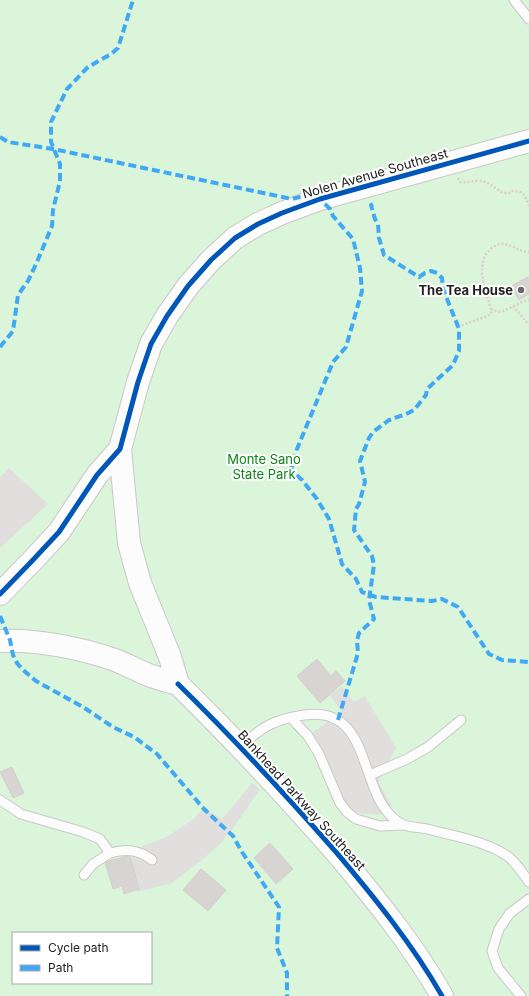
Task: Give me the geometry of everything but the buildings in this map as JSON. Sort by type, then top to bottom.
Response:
[{"type":"street","name":"Nolen Avenue Southeast","points":[[178,684],[170,657],[140,583],[129,543],[120,449],[136,389],[151,344],[167,316],[188,286],[211,260],[235,238],[258,224],[314,201],[529,141]]},
{"type":"street","name":"Nolen Avenue Southeast","points":[[0,594],[59,532],[97,475],[120,449]]},
{"type":"street","name":"Bankhead Parkway Southeast","points":[[0,641],[38,643],[81,650],[115,660],[158,678],[178,684],[292,802],[359,879],[432,978],[442,996]]},
{"type":"lane","points":[[514,0],[529,19]]},
{"type":"lane","points":[[240,747],[262,728],[277,722],[310,714],[331,716],[343,723],[355,740],[370,775],[378,799],[389,815],[402,824]]},
{"type":"lane","points":[[291,718],[308,736],[319,754],[340,803],[347,812],[356,819],[380,826],[402,824],[469,840],[492,848],[509,858],[521,870],[529,882]]},
{"type":"lane","points":[[370,775],[407,759],[428,747],[461,720]]},
{"type":"lane","points":[[0,800],[21,814],[70,828],[100,839],[110,853]]},
{"type":"lane","points":[[84,875],[94,864],[110,853],[121,850],[143,853],[152,860]]},
{"type":"lane","points":[[521,996],[498,968],[492,951],[499,929],[510,913],[529,899]]},
{"type":"path","points":[[461,159],[457,177],[460,182],[478,180],[491,184],[503,193],[509,193],[512,190],[522,192],[527,197],[529,206]]},
{"type":"path","points":[[458,327],[490,314],[491,309],[482,274],[483,260],[488,251],[496,245],[503,244],[523,252],[529,252]]},
{"type":"path","points":[[491,309],[498,312],[529,299]]},
{"type":"path","points":[[513,306],[529,325]]},
{"type":"green space","name":"Monte Sano State Park","points":[[0,0],[529,0],[529,996],[0,996]]},
{"type":"shaded area","points":[[9,468],[48,504],[0,548],[0,477]]},
{"type":"shaded area","points":[[342,686],[354,702],[365,696],[396,748],[378,782],[392,806],[378,815],[342,811],[324,779],[312,743],[313,732],[342,712],[330,695]]},
{"type":"shaded area","points":[[252,783],[260,789],[234,827],[220,844],[172,883],[137,892],[131,851],[166,837],[194,819],[203,808],[222,819]]},
{"type":"marked path","points":[[0,347],[13,331],[18,295],[28,281],[52,226],[53,210],[60,181],[60,164],[51,142],[51,122],[67,89],[88,67],[111,54],[118,48],[133,0]]},
{"type":"marked path","points":[[0,137],[8,142],[53,149],[292,199],[311,194],[320,199],[330,209],[333,216],[353,239],[360,268],[362,291],[346,347],[333,362],[297,449],[291,470],[302,480],[317,499],[329,519],[342,564],[356,579],[362,592],[376,597],[432,601],[442,599],[458,607],[489,654],[502,660],[529,662]]},
{"type":"marked path","points":[[338,720],[358,653],[357,641],[359,633],[374,619],[369,600],[374,565],[372,556],[354,530],[356,509],[359,504],[365,482],[360,461],[373,432],[389,420],[414,410],[426,395],[427,389],[453,365],[459,351],[459,329],[443,289],[442,278],[437,273],[431,271],[419,277],[384,255],[379,238],[378,224],[371,205],[373,204]]},
{"type":"marked path","points":[[0,616],[10,640],[13,655],[22,669],[36,681],[83,707],[113,727],[134,737],[157,754],[204,809],[233,836],[279,907],[277,948],[287,973],[287,996]]},
{"type":"cycle path","points":[[0,594],[59,532],[97,475],[120,449],[138,382],[151,344],[167,316],[188,286],[211,260],[235,238],[258,224],[282,213],[320,199],[529,141]]},
{"type":"cycle path","points":[[178,684],[258,766],[336,852],[379,904],[406,940],[419,958],[442,996]]},
{"type":"place","name":"The Tea House","points":[[521,290]]}]
